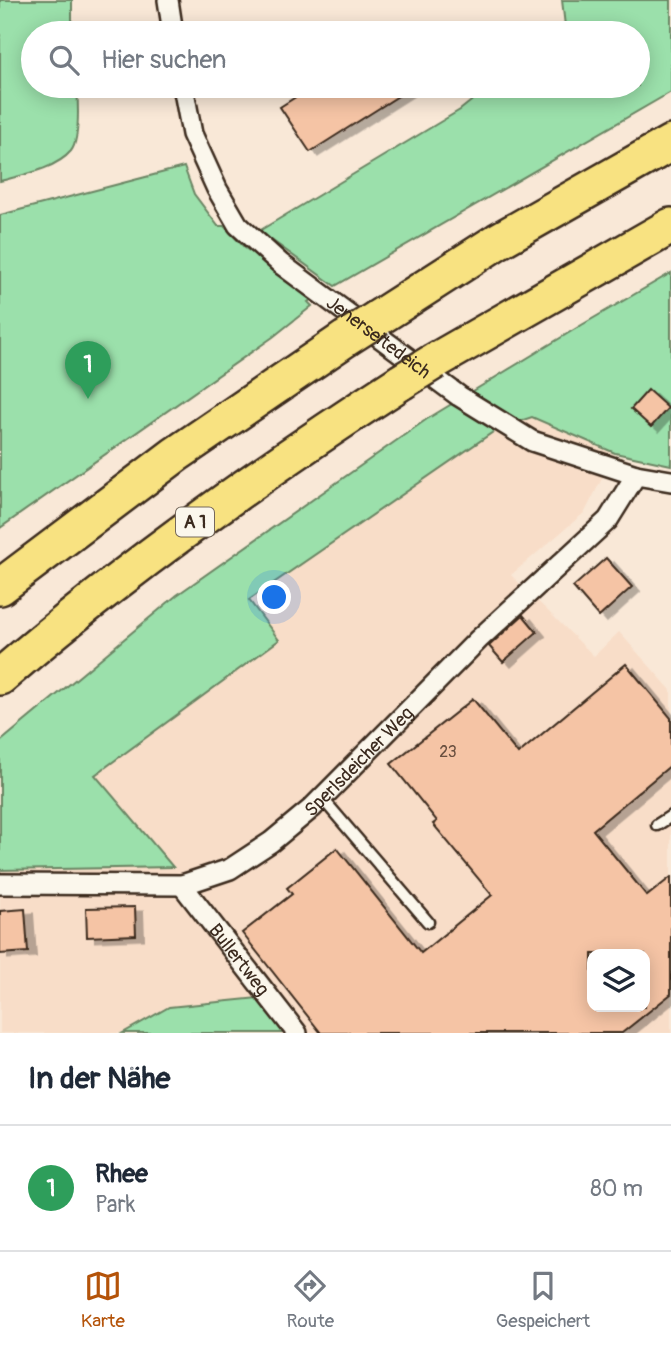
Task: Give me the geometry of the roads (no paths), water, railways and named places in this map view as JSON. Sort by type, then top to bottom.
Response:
[{"type":"highway","points":[[0,587],[176,455],[345,339],[498,242],[671,143]]},
{"type":"highway","name":"A 1","points":[[0,677],[47,636],[181,533],[311,440],[435,361],[671,226]]},
{"type":"street","points":[[168,0],[171,21]]},
{"type":"street","name":"Jenerseitedeich","points":[[185,98],[192,134],[217,189],[238,225],[281,264],[459,396],[532,441],[636,475],[671,481]]},
{"type":"street","name":"Sperlsdeicher Weg","points":[[0,884],[182,885],[230,869],[271,842],[322,798],[479,639],[608,520],[636,475]]},
{"type":"street","name":"Bullertweg","points":[[182,885],[297,1033]]},
{"type":"lane","points":[[322,798],[428,922]]},
{"type":"lane","points":[[657,825],[671,816]]},
{"type":"place","name":"Rhee","points":[[88,399]]}]
